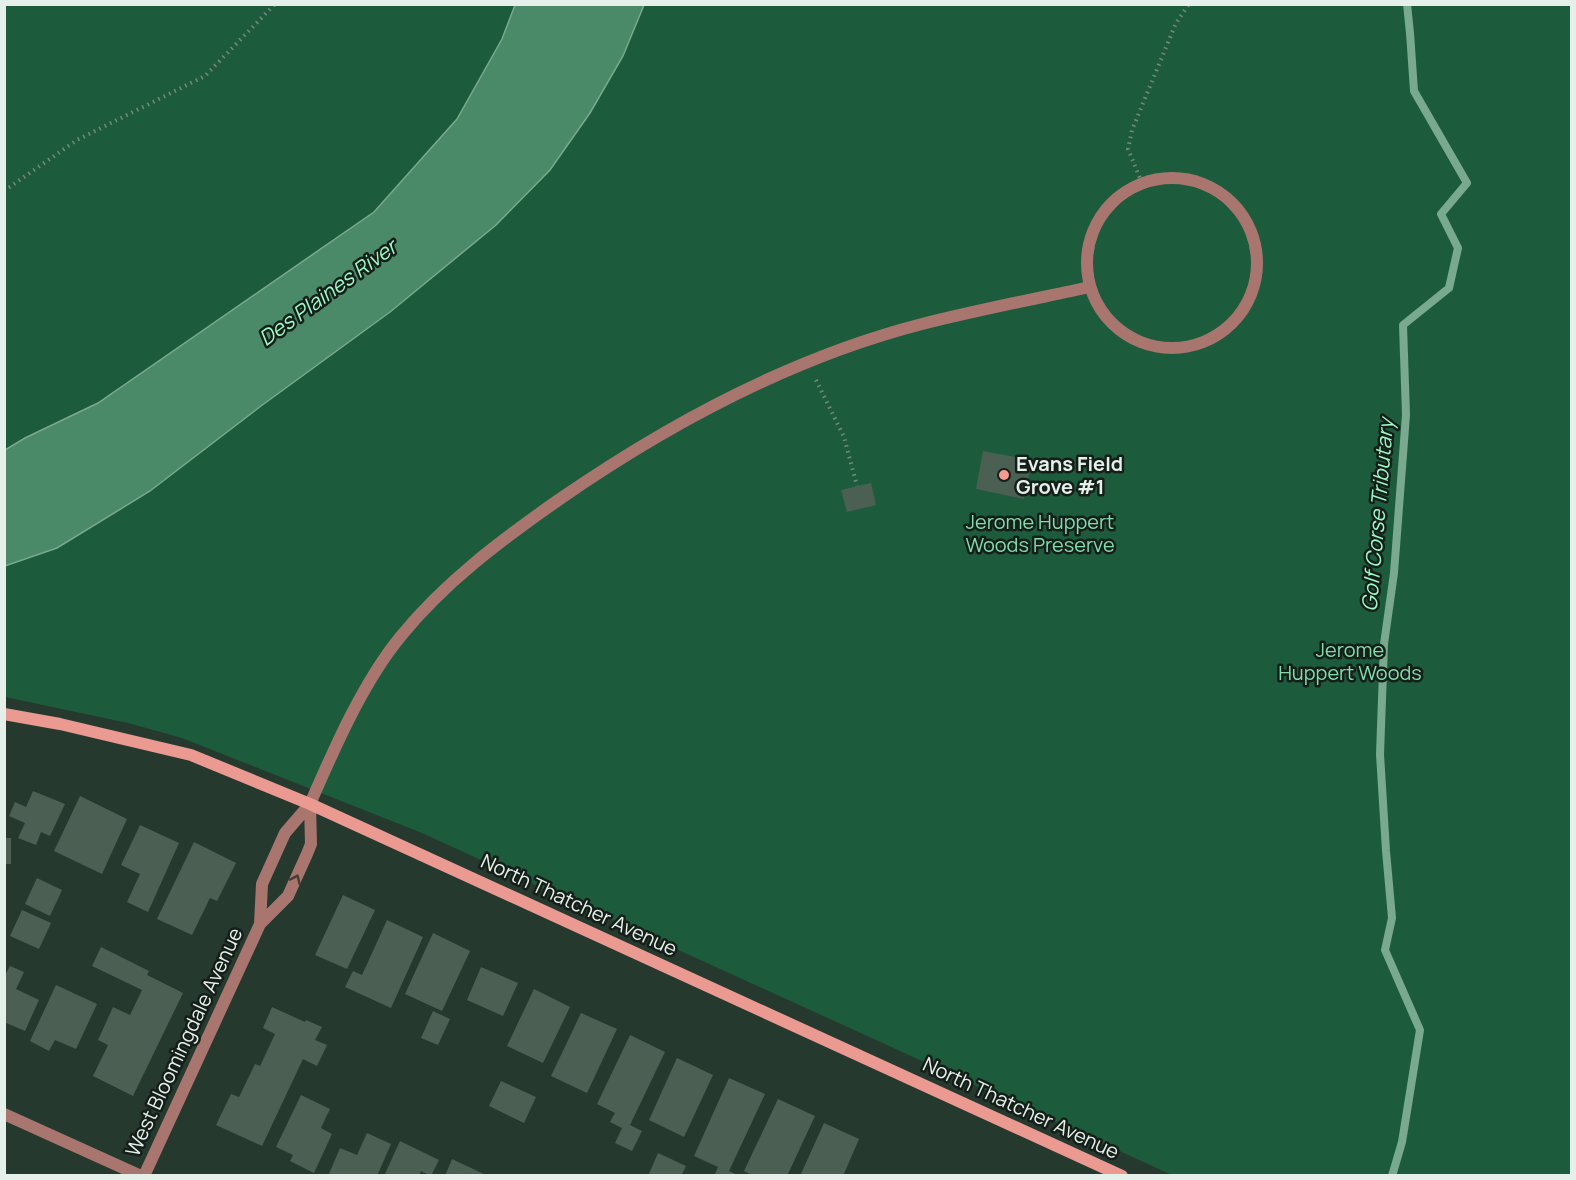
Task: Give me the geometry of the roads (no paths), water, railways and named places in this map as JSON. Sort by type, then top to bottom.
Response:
[{"type":"street","points":[[1160,178],[1178,178],[1206,184],[1230,200],[1247,223],[1257,250],[1256,278],[1246,305],[1228,328],[1204,342],[1176,349],[1148,345],[1122,333],[1102,313],[1090,287],[1087,260],[1092,233],[1105,210],[1125,191],[1160,178]]},
{"type":"street","points":[[310,804],[344,731],[381,665],[400,637],[436,596],[519,528],[631,452],[682,422],[739,393],[853,346],[921,324],[1090,287]]},
{"type":"street","name":"North Thatcher Avenue","points":[[4,714],[60,724],[191,755],[310,804],[1122,1176]]},
{"type":"street","name":"West Bloomingdale Avenue","points":[[260,924],[262,884],[285,833],[310,804]]},
{"type":"street","name":"West Bloomingdale Avenue","points":[[143,1176],[260,924],[288,896],[307,854],[311,844],[310,804]]},
{"type":"street","points":[[4,1114],[143,1176]]},
{"type":"water","name":"Des Plaines River","points":[[515,5],[644,5],[623,56],[590,113],[550,170],[496,225],[390,312],[150,491],[57,548],[5,566],[5,450],[98,403],[374,212],[457,119],[502,39]]},
{"type":"waterway","name":"Golf Corse Tributary","points":[[1392,1176],[1402,1142],[1420,1030],[1385,950],[1392,918],[1380,754],[1384,644],[1394,573],[1406,415],[1403,325],[1449,288],[1458,248],[1441,214],[1467,183],[1414,91],[1407,4]]},
{"type":"place","name":"Evans Field Grove #1","points":[[1004,475]]},
{"type":"park label","name":"Jerome Huppert Woods Preserve","points":[[1040,534]]},
{"type":"park label","name":"Jerome Huppert Woods","points":[[1350,662]]}]
